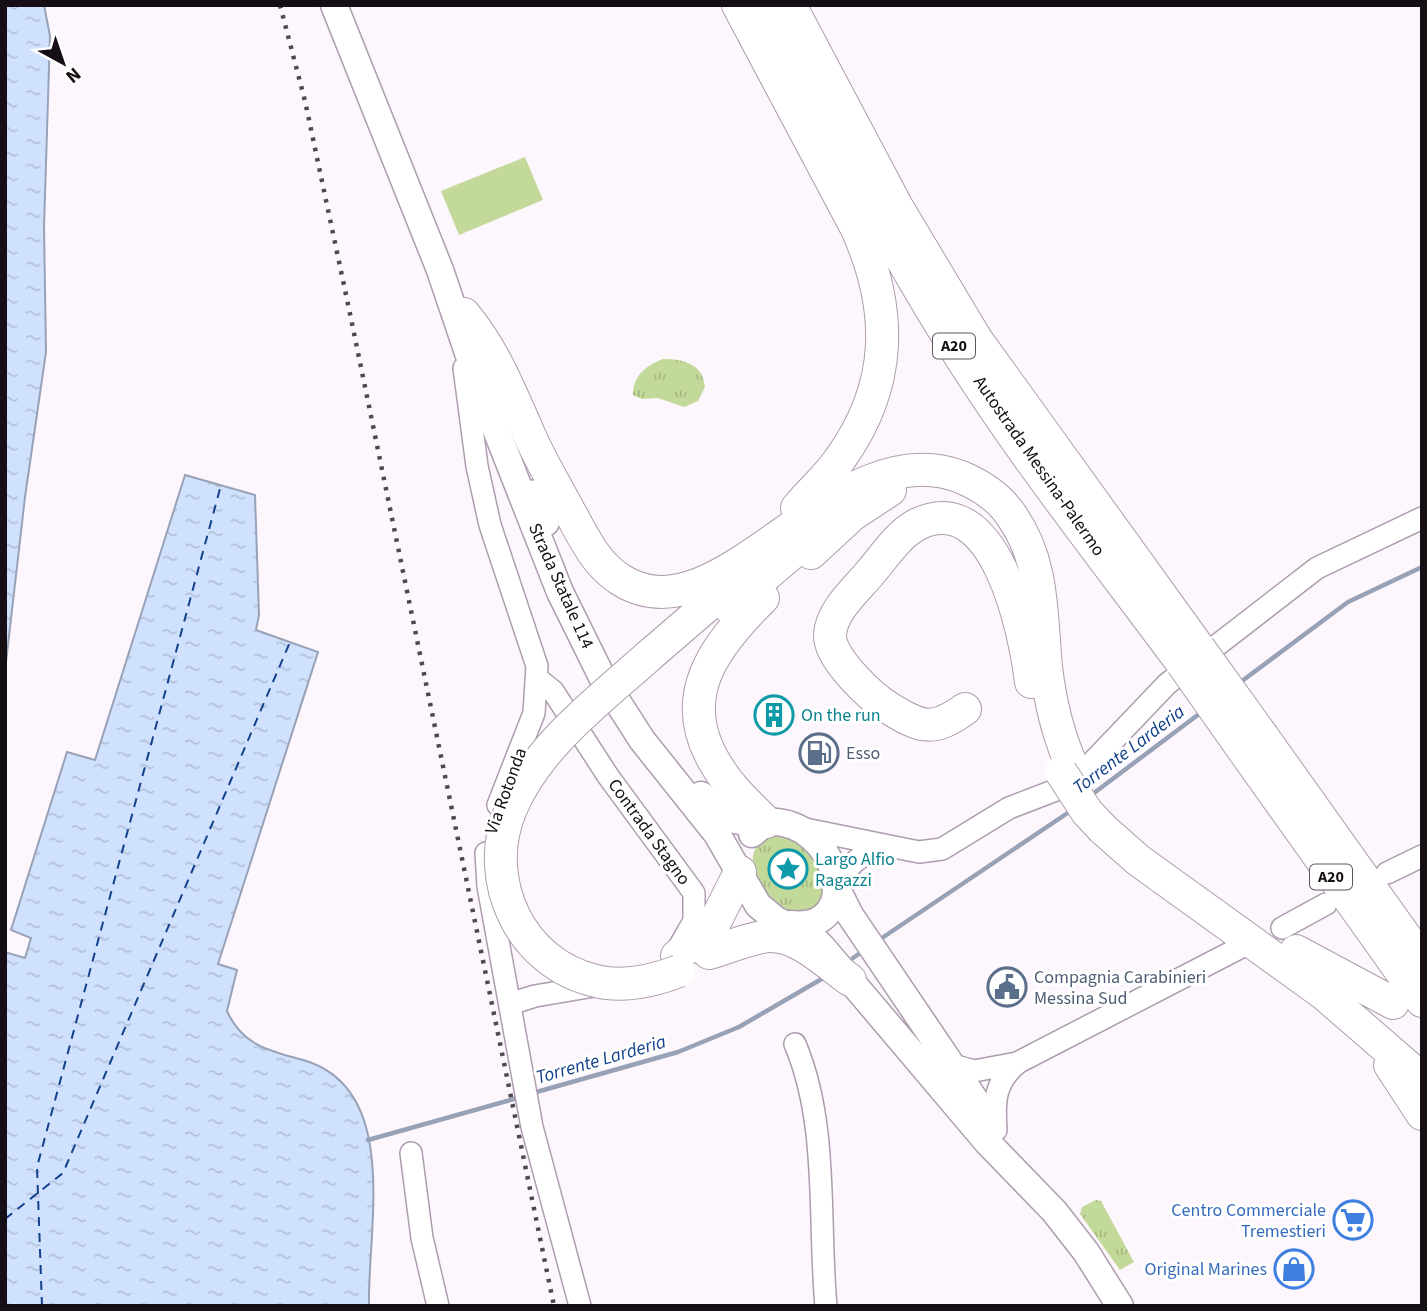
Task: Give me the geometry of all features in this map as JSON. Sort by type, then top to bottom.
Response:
[{"type":"highway","points":[[656,660],[723,593],[831,471],[873,400],[880,368],[882,315],[870,258],[738,5]]},
{"type":"highway","name":"Autostrada Messina-Palermo","points":[[764,5],[876,216],[948,337],[1032,461],[1190,655]]},
{"type":"highway","name":"Autostrada Messina-Palermo","points":[[790,5],[897,207],[976,339],[1190,655]]},
{"type":"highway","points":[[460,317],[491,350],[504,423],[539,454],[560,520],[601,563],[622,580],[648,591],[670,592],[702,583],[846,491],[877,477],[907,470],[937,470],[965,479],[987,491],[1014,518],[1032,556],[1042,593],[1051,699],[1066,768]]},
{"type":"highway","points":[[850,980],[803,946],[777,936],[761,937],[678,963],[633,983],[599,982],[575,974],[547,956],[522,930],[511,913],[500,881],[503,829],[519,793],[558,740],[822,527],[848,509],[890,490],[913,485],[941,488],[966,498],[989,516],[1004,538],[1018,570],[1030,630],[1030,670]]},
{"type":"highway","points":[[763,824],[725,778],[705,741],[699,713],[705,674],[724,639],[750,612],[838,526],[890,490]]},
{"type":"highway","points":[[965,709],[948,721],[928,726],[883,704],[860,683],[835,653],[830,636],[846,603],[898,540],[918,525],[942,519],[966,524],[984,540],[1000,568],[1030,670],[1039,725],[1066,768],[1087,812],[1147,848],[1311,960],[1407,1002]]},
{"type":"highway","name":"A20","points":[[1190,655],[1422,960]]},
{"type":"highway","points":[[1261,748],[1317,791],[1422,938]]},
{"type":"highway","name":"A20","points":[[1261,748],[1407,1002]]},
{"type":"highway","points":[[1108,824],[1138,860],[1269,952],[1358,1022],[1422,1079]]},
{"type":"highway","points":[[678,963],[712,928],[740,872]]},
{"type":"highway","points":[[709,953],[738,930],[783,922]]},
{"type":"highway","points":[[1358,1022],[1422,1114]]},
{"type":"main road","points":[[334,5],[460,317]]},
{"type":"main road","name":"Strada Statale 114","points":[[504,423],[560,592],[609,689],[642,740],[713,828],[740,872]]},
{"type":"main road","name":"Strada Statale 114","points":[[560,520],[573,584],[637,710],[712,807],[732,821],[763,824]]},
{"type":"main road","points":[[1031,1183],[988,1143],[965,1102],[952,1065],[850,915],[825,853],[800,828],[782,823],[763,824],[744,848],[740,872],[758,905],[813,938],[965,1102],[996,1130],[1031,1183],[1086,1252],[1120,1306]]},
{"type":"main road","points":[[783,922],[800,926],[819,919],[833,904],[837,887]]},
{"type":"street","name":"Via Rotonda","points":[[460,317],[504,423],[485,508],[499,559],[532,647],[538,679],[534,713],[493,818],[486,856],[488,886],[532,1126],[580,1306]]},
{"type":"street","points":[[485,508],[487,458],[496,449],[504,423]]},
{"type":"street","points":[[800,828],[884,847],[934,852],[1009,808],[1061,788],[1094,764],[1167,684],[1278,597],[1330,561],[1422,518]]},
{"type":"street","name":"Contrada Stagno","points":[[512,1013],[535,996],[597,986],[646,971],[666,959],[683,942],[696,912],[694,893],[689,884],[608,776],[553,691],[538,679]]},
{"type":"street","points":[[837,887],[853,862],[870,850],[884,847]]},
{"type":"street","points":[[1387,873],[1422,856]]},
{"type":"street","points":[[1282,928],[1326,904]]},
{"type":"street","points":[[965,1102],[1007,1070],[1249,943]]},
{"type":"street","points":[[795,1044],[808,1079],[813,1111],[826,1306]]},
{"type":"street","points":[[952,1065],[974,1071],[1007,1070]]},
{"type":"street","points":[[996,1130],[995,1096],[1007,1070]]},
{"type":"street","points":[[411,1153],[422,1238],[439,1306]]},
{"type":"green space","points":[[525,157],[543,200],[459,235],[441,191]]},
{"type":"green space","points":[[663,359],[691,364],[701,373],[705,387],[698,401],[684,407],[658,398],[642,399],[633,395],[635,382],[641,372]]},
{"type":"green space","points":[[777,835],[798,840],[818,866],[824,889],[822,899],[817,907],[807,912],[790,912],[776,905],[764,893],[756,879],[753,864],[755,851],[762,840]]},
{"type":"green space","points":[[1096,1200],[1101,1201],[1134,1262],[1120,1270],[1080,1214],[1082,1207]]},
{"type":"water","points":[[5,5],[44,5],[50,36],[44,227],[46,352],[25,497],[5,671]]},
{"type":"water","points":[[185,475],[255,495],[259,615],[256,630],[318,652],[218,964],[237,970],[227,1011],[240,1032],[268,1050],[303,1060],[334,1075],[355,1100],[367,1130],[372,1165],[369,1306],[5,1306],[5,952],[25,958],[31,938],[11,930],[67,752],[95,760]]},
{"type":"waterway","name":"Torrente Larderia","points":[[1238,684],[1348,602],[1422,567]]},
{"type":"waterway","name":"Torrente Larderia","points":[[1090,796],[1203,711]]},
{"type":"waterway","name":"Torrente Larderia","points":[[879,940],[1072,810]]},
{"type":"waterway","name":"Torrente Larderia","points":[[853,958],[863,951]]},
{"type":"waterway","name":"Torrente Larderia","points":[[533,1093],[678,1052],[739,1027],[825,977]]},
{"type":"waterway","name":"Torrente Larderia","points":[[368,1140],[521,1097]]},
{"type":"ferry route","points":[[42,1306],[37,1167],[221,485]]},
{"type":"ferry route","points":[[5,1219],[63,1173],[290,642]]},
{"type":"railway","points":[[280,5],[305,101],[349,309],[554,1306]]},
{"type":"place","name":"On the run","points":[[774,715]]},
{"type":"place","name":"Esso","points":[[819,753]]},
{"type":"place","name":"Largo Alfio Ragazzi","points":[[788,869]]},
{"type":"place","name":"Compagnia Carabinieri Messina Sud","points":[[1007,987]]},
{"type":"place","name":"Centro Commerciale Tremestieri","points":[[1353,1220]]},
{"type":"place","name":"Original Marines","points":[[1294,1269]]}]
